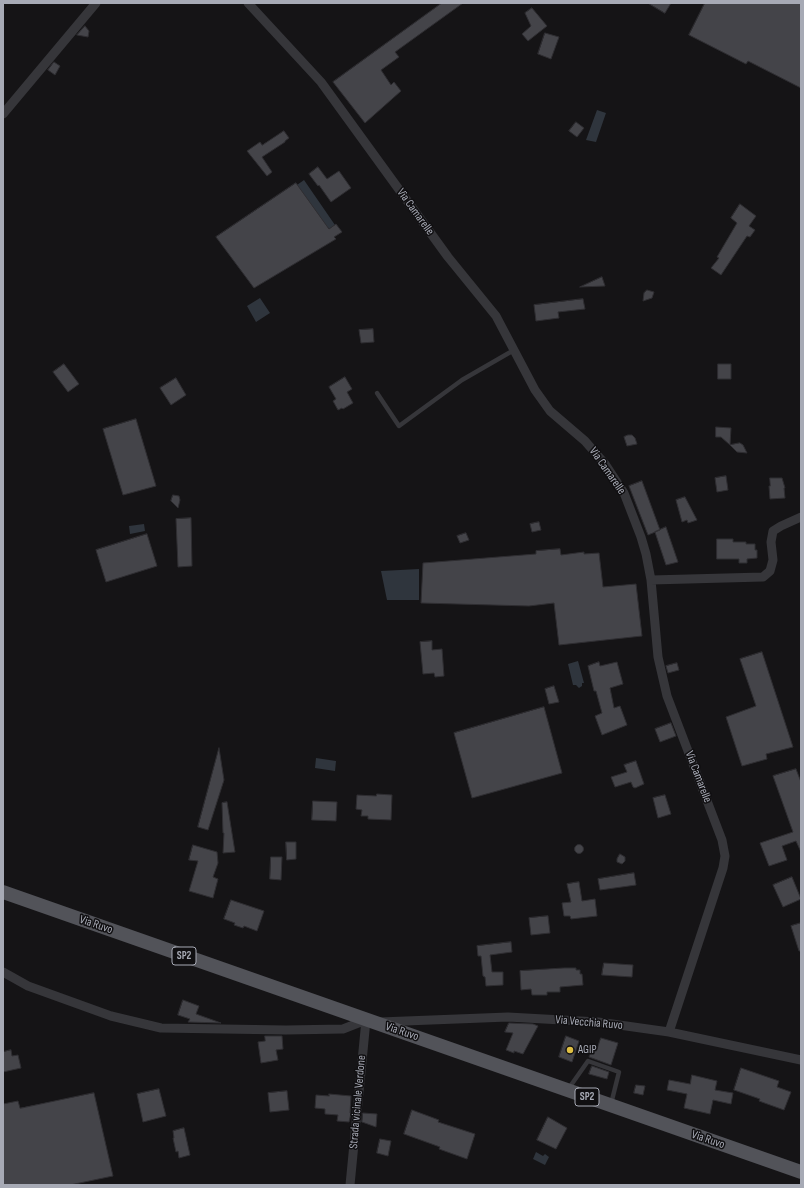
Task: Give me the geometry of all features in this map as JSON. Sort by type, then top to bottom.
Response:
[{"type":"main road","name":"Via Ruvo","points":[[3,892],[801,1172]]},
{"type":"street","points":[[3,114],[96,3]]},
{"type":"street","name":"Via Camarelle","points":[[248,3],[321,82],[448,257],[496,316],[535,390],[550,411],[585,441],[605,464],[624,493],[646,554],[651,580],[658,658],[667,696],[722,840],[725,856],[723,868],[669,1032]]},
{"type":"street","points":[[651,580],[763,577],[770,571],[773,560],[771,542],[773,531],[801,517]]},
{"type":"street","name":"Via Vecchia Ruvo","points":[[3,972],[28,986],[111,1016],[161,1028],[286,1030],[343,1028],[370,1021],[508,1016],[598,1022],[669,1032],[801,1060]]},
{"type":"street","name":"Strada vicinale Verdone","points":[[350,1185],[370,1021]]},
{"type":"lane","points":[[377,393],[399,426],[462,380],[514,350]]},
{"type":"lane","points":[[567,1090],[588,1061],[619,1072],[610,1106]]},
{"type":"shaded area","points":[[597,110],[606,113],[596,142],[586,140]]},
{"type":"shaded area","points":[[304,180],[335,225],[329,229],[297,185]]},
{"type":"shaded area","points":[[260,298],[270,313],[256,322],[247,306]]},
{"type":"shaded area","points":[[144,524],[145,531],[130,534],[129,526]]},
{"type":"shaded area","points":[[419,569],[419,600],[387,600],[381,571]]},
{"type":"shaded area","points":[[578,661],[584,683],[582,683],[582,686],[579,688],[576,685],[573,685],[568,664]]},
{"type":"shaded area","points":[[316,758],[336,761],[335,771],[315,768]]},
{"type":"shaded area","points":[[536,1152],[543,1156],[545,1154],[549,1157],[545,1165],[533,1159]]},
{"type":"building","points":[[442,3],[463,3],[395,52],[399,57],[381,70],[391,85],[394,82],[401,91],[365,123],[333,82]]},
{"type":"building","points":[[648,3],[671,3],[665,13]]},
{"type":"building","points":[[705,3],[801,3],[801,88],[748,61],[746,64],[689,35]]},
{"type":"building","points":[[532,8],[547,26],[528,41],[522,34],[531,26],[525,13]]},
{"type":"building","points":[[85,26],[89,31],[88,37],[77,35]]},
{"type":"building","points":[[545,33],[559,37],[551,59],[538,54]]},
{"type":"building","points":[[54,62],[60,66],[55,75],[48,70]]},
{"type":"building","points":[[576,122],[584,128],[577,137],[569,131]]},
{"type":"building","points":[[284,131],[289,138],[262,157],[272,172],[267,176],[247,151],[260,142],[262,145]]},
{"type":"building","points":[[318,167],[327,179],[339,171],[351,188],[331,202],[309,174]]},
{"type":"building","points":[[296,183],[329,229],[336,224],[342,232],[334,237],[336,239],[254,288],[216,237]]},
{"type":"building","points":[[740,204],[756,216],[749,226],[755,230],[750,237],[747,236],[721,275],[711,268],[719,258],[717,257],[737,223],[731,218]]},
{"type":"building","points":[[602,277],[605,286],[580,287]]},
{"type":"building","points":[[647,290],[654,292],[652,298],[643,301],[644,293]]},
{"type":"building","points":[[583,299],[585,309],[558,312],[559,318],[536,321],[534,305]]},
{"type":"building","points":[[373,329],[374,342],[361,343],[359,330]]},
{"type":"building","points":[[64,364],[79,384],[68,392],[53,372]]},
{"type":"building","points":[[718,364],[731,364],[731,379],[718,379]]},
{"type":"building","points":[[345,377],[352,389],[347,392],[353,403],[343,409],[338,410],[333,401],[336,399],[329,387]]},
{"type":"building","points":[[176,378],[186,395],[171,405],[160,388]]},
{"type":"building","points":[[136,419],[156,486],[123,495],[103,429]]},
{"type":"building","points":[[716,427],[731,428],[730,445],[721,437],[716,437]]},
{"type":"building","points":[[632,435],[635,438],[637,444],[627,446],[624,437]]},
{"type":"building","points":[[740,443],[743,445],[747,453],[737,452],[730,445]]},
{"type":"building","points":[[726,476],[728,490],[717,492],[715,478]]},
{"type":"building","points":[[770,478],[782,478],[785,488],[785,498],[770,499]]},
{"type":"building","points":[[642,481],[660,530],[648,535],[629,486]]},
{"type":"building","points":[[173,495],[179,496],[180,500],[178,508],[171,501]]},
{"type":"building","points":[[685,497],[697,520],[688,523],[687,520],[682,522],[676,500]]},
{"type":"building","points":[[191,518],[192,566],[178,567],[176,519]]},
{"type":"building","points":[[539,522],[541,530],[532,532],[530,524]]},
{"type":"building","points":[[666,527],[678,562],[666,565],[655,532]]},
{"type":"building","points":[[466,533],[469,540],[460,543],[457,536]]},
{"type":"building","points":[[147,534],[157,566],[106,582],[96,550]]},
{"type":"building","points":[[717,539],[733,539],[733,542],[755,544],[757,558],[747,559],[747,563],[739,563],[739,559],[717,559]]},
{"type":"building","points":[[560,549],[561,555],[584,552],[584,554],[599,553],[603,587],[636,584],[642,636],[559,645],[554,603],[529,606],[421,603],[423,563],[536,554],[536,551]]},
{"type":"building","points":[[432,641],[432,650],[442,649],[444,676],[435,677],[434,673],[423,674],[420,642]]},
{"type":"building","points":[[762,652],[793,747],[766,754],[767,759],[742,766],[726,717],[756,706],[740,659]]},
{"type":"building","points":[[599,662],[600,666],[617,662],[623,684],[610,688],[614,708],[620,706],[627,725],[602,735],[595,716],[602,713],[596,691],[594,691],[588,666]]},
{"type":"building","points":[[677,663],[679,670],[668,673],[666,666]]},
{"type":"building","points":[[554,686],[559,702],[549,704],[545,689]]},
{"type":"building","points":[[544,707],[562,773],[472,798],[454,733]]},
{"type":"building","points":[[671,723],[676,736],[660,742],[655,729]]},
{"type":"building","points":[[219,748],[224,780],[208,830],[198,827]]},
{"type":"building","points":[[636,761],[644,784],[635,788],[631,782],[615,787],[611,777],[627,772],[624,765]]},
{"type":"building","points":[[796,769],[801,782],[801,852],[796,841],[782,846],[787,860],[769,866],[760,843],[793,832],[773,776]]},
{"type":"building","points":[[377,794],[392,795],[391,820],[368,819],[368,816],[361,816],[362,810],[356,809],[357,795],[376,796]]},
{"type":"building","points":[[665,795],[671,814],[658,818],[653,798]]},
{"type":"building","points":[[313,801],[337,802],[336,821],[312,820]]},
{"type":"building","points":[[227,802],[235,852],[223,853],[224,833],[222,803]]},
{"type":"building","points":[[286,842],[296,842],[296,859],[287,860]]},
{"type":"building","points":[[579,844],[584,849],[579,854],[574,849]]},
{"type":"building","points":[[193,845],[217,852],[218,863],[213,877],[218,879],[213,898],[189,891],[198,861],[189,860]]},
{"type":"building","points":[[620,854],[625,857],[625,861],[622,864],[617,862]]},
{"type":"building","points":[[271,857],[282,857],[281,880],[270,879]]},
{"type":"building","points":[[634,873],[636,885],[600,890],[598,879]]},
{"type":"building","points":[[792,877],[801,899],[783,907],[773,885]]},
{"type":"building","points":[[579,882],[582,901],[595,899],[597,916],[571,919],[570,916],[564,916],[562,903],[571,902],[567,884]]},
{"type":"building","points":[[231,900],[264,911],[257,931],[244,926],[243,928],[234,925],[235,923],[224,919]]},
{"type":"building","points":[[548,916],[550,933],[531,935],[529,918]]},
{"type":"building","points":[[801,923],[801,951],[799,951],[791,926]]},
{"type":"building","points":[[511,942],[512,952],[490,955],[492,972],[503,972],[503,985],[486,986],[485,977],[483,976],[481,956],[478,956],[477,946]]},
{"type":"building","points":[[604,963],[633,965],[632,977],[602,975]]},
{"type":"building","points":[[576,968],[576,970],[580,970],[583,985],[560,987],[560,992],[547,992],[547,995],[532,995],[531,989],[521,990],[520,971]]},
{"type":"building","points":[[183,1000],[199,1006],[196,1014],[221,1023],[188,1022],[190,1019],[178,1015]]},
{"type":"building","points":[[509,1023],[533,1024],[538,1026],[523,1054],[506,1050],[513,1033],[505,1032]]},
{"type":"building","points":[[265,1036],[282,1036],[283,1049],[276,1050],[278,1060],[261,1063],[258,1042],[265,1041]]},
{"type":"building","points":[[566,1036],[579,1041],[572,1062],[559,1057]]},
{"type":"building","points":[[601,1038],[618,1043],[611,1065],[589,1057],[591,1050],[596,1051]]},
{"type":"building","points":[[11,1050],[12,1056],[18,1055],[21,1068],[3,1072],[3,1052]]},
{"type":"building","points":[[592,1066],[609,1072],[607,1079],[589,1074]]},
{"type":"building","points":[[741,1068],[779,1081],[777,1087],[791,1092],[784,1110],[759,1101],[760,1099],[734,1090]]},
{"type":"building","points":[[692,1075],[717,1081],[715,1090],[733,1093],[731,1104],[713,1100],[710,1114],[684,1108],[687,1094],[667,1090],[669,1080],[690,1084]]},
{"type":"building","points":[[636,1085],[645,1086],[643,1095],[634,1093]]},
{"type":"building","points":[[159,1089],[166,1116],[143,1122],[137,1094]]},
{"type":"building","points":[[287,1091],[289,1110],[270,1112],[268,1093]]},
{"type":"building","points":[[94,1093],[113,1176],[70,1185],[3,1185],[3,1104],[18,1101],[20,1108]]},
{"type":"building","points":[[329,1094],[351,1096],[351,1113],[349,1122],[337,1121],[338,1115],[325,1114],[325,1109],[315,1108],[316,1095],[329,1096]]},
{"type":"building","points":[[412,1110],[439,1120],[438,1122],[475,1134],[467,1159],[404,1134]]},
{"type":"building","points":[[363,1113],[377,1114],[376,1127],[362,1122]]},
{"type":"building","points":[[548,1117],[567,1128],[556,1149],[537,1140]]},
{"type":"building","points":[[184,1128],[190,1155],[179,1158],[178,1151],[176,1152],[173,1131]]},
{"type":"building","points":[[380,1139],[391,1141],[388,1156],[377,1153]]},
{"type":"place","name":"AGIP","points":[[570,1050]]}]
